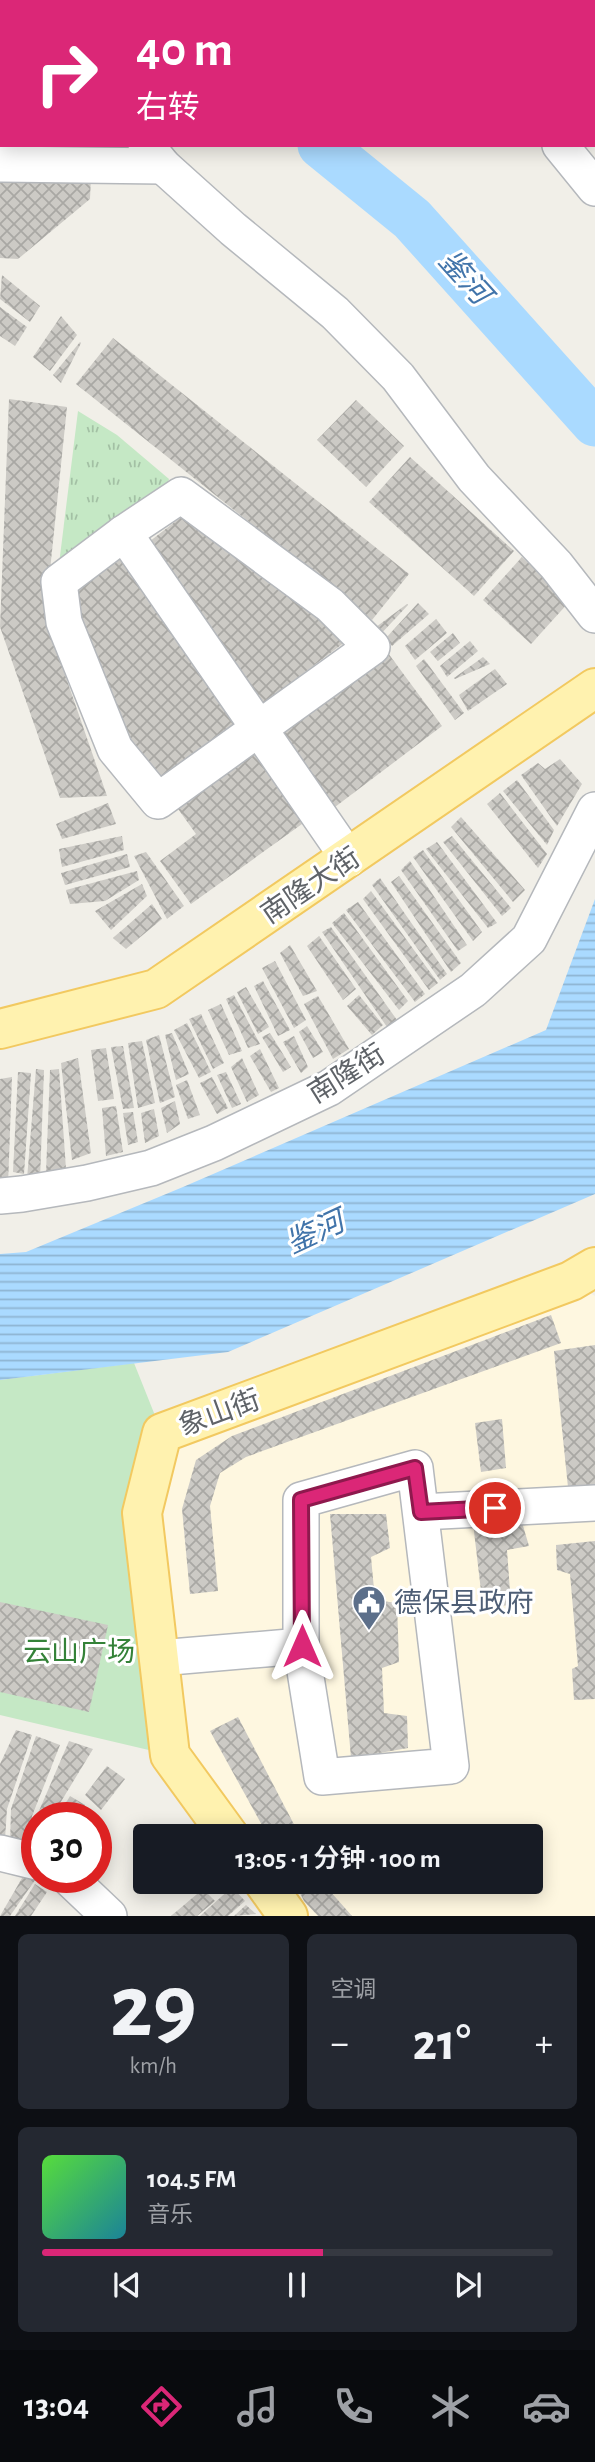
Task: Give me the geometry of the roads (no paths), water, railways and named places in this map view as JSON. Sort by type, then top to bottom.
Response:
[{"type":"main road","name":"南隆大街","points":[[0,1029],[156,989],[595,688]]},
{"type":"main road","name":"象山街","points":[[220,1824],[170,1755],[142,1513],[162,1433],[571,1281],[595,1267]]},
{"type":"main road","points":[[272,1894],[288,1916]]},
{"type":"street","points":[[562,147],[595,188]]},
{"type":"street","points":[[0,164],[154,155],[233,229],[335,313],[398,377],[474,478],[556,565],[595,615]]},
{"type":"street","points":[[181,495],[330,606],[372,647],[257,729],[158,801],[115,749],[64,622],[59,582],[124,533],[181,495]]},
{"type":"street","points":[[124,533],[349,859]]},
{"type":"street","name":"南隆街","points":[[0,1196],[61,1187],[151,1168],[214,1143],[329,1088],[473,990],[529,939],[595,810]]},
{"type":"street","points":[[415,1468],[421,1512],[451,1766],[322,1777],[302,1646],[301,1500],[415,1468]]},
{"type":"street","points":[[421,1512],[595,1503]]},
{"type":"street","points":[[159,1658],[302,1646]]},
{"type":"street","points":[[0,1853],[21,1858]]},
{"type":"street","points":[[85,1893],[109,1916]]},
{"type":"water","points":[[595,899],[595,1194],[228,1352],[0,1380],[0,1254],[26,1252],[546,1030]]},
{"type":"waterway","name":"鉴河","points":[[323,147],[412,219],[595,423]]},
{"type":"place","name":"德保县政府","points":[[369,1632]]},
{"type":"park label","name":"云山广场","points":[[79,1651]]}]
